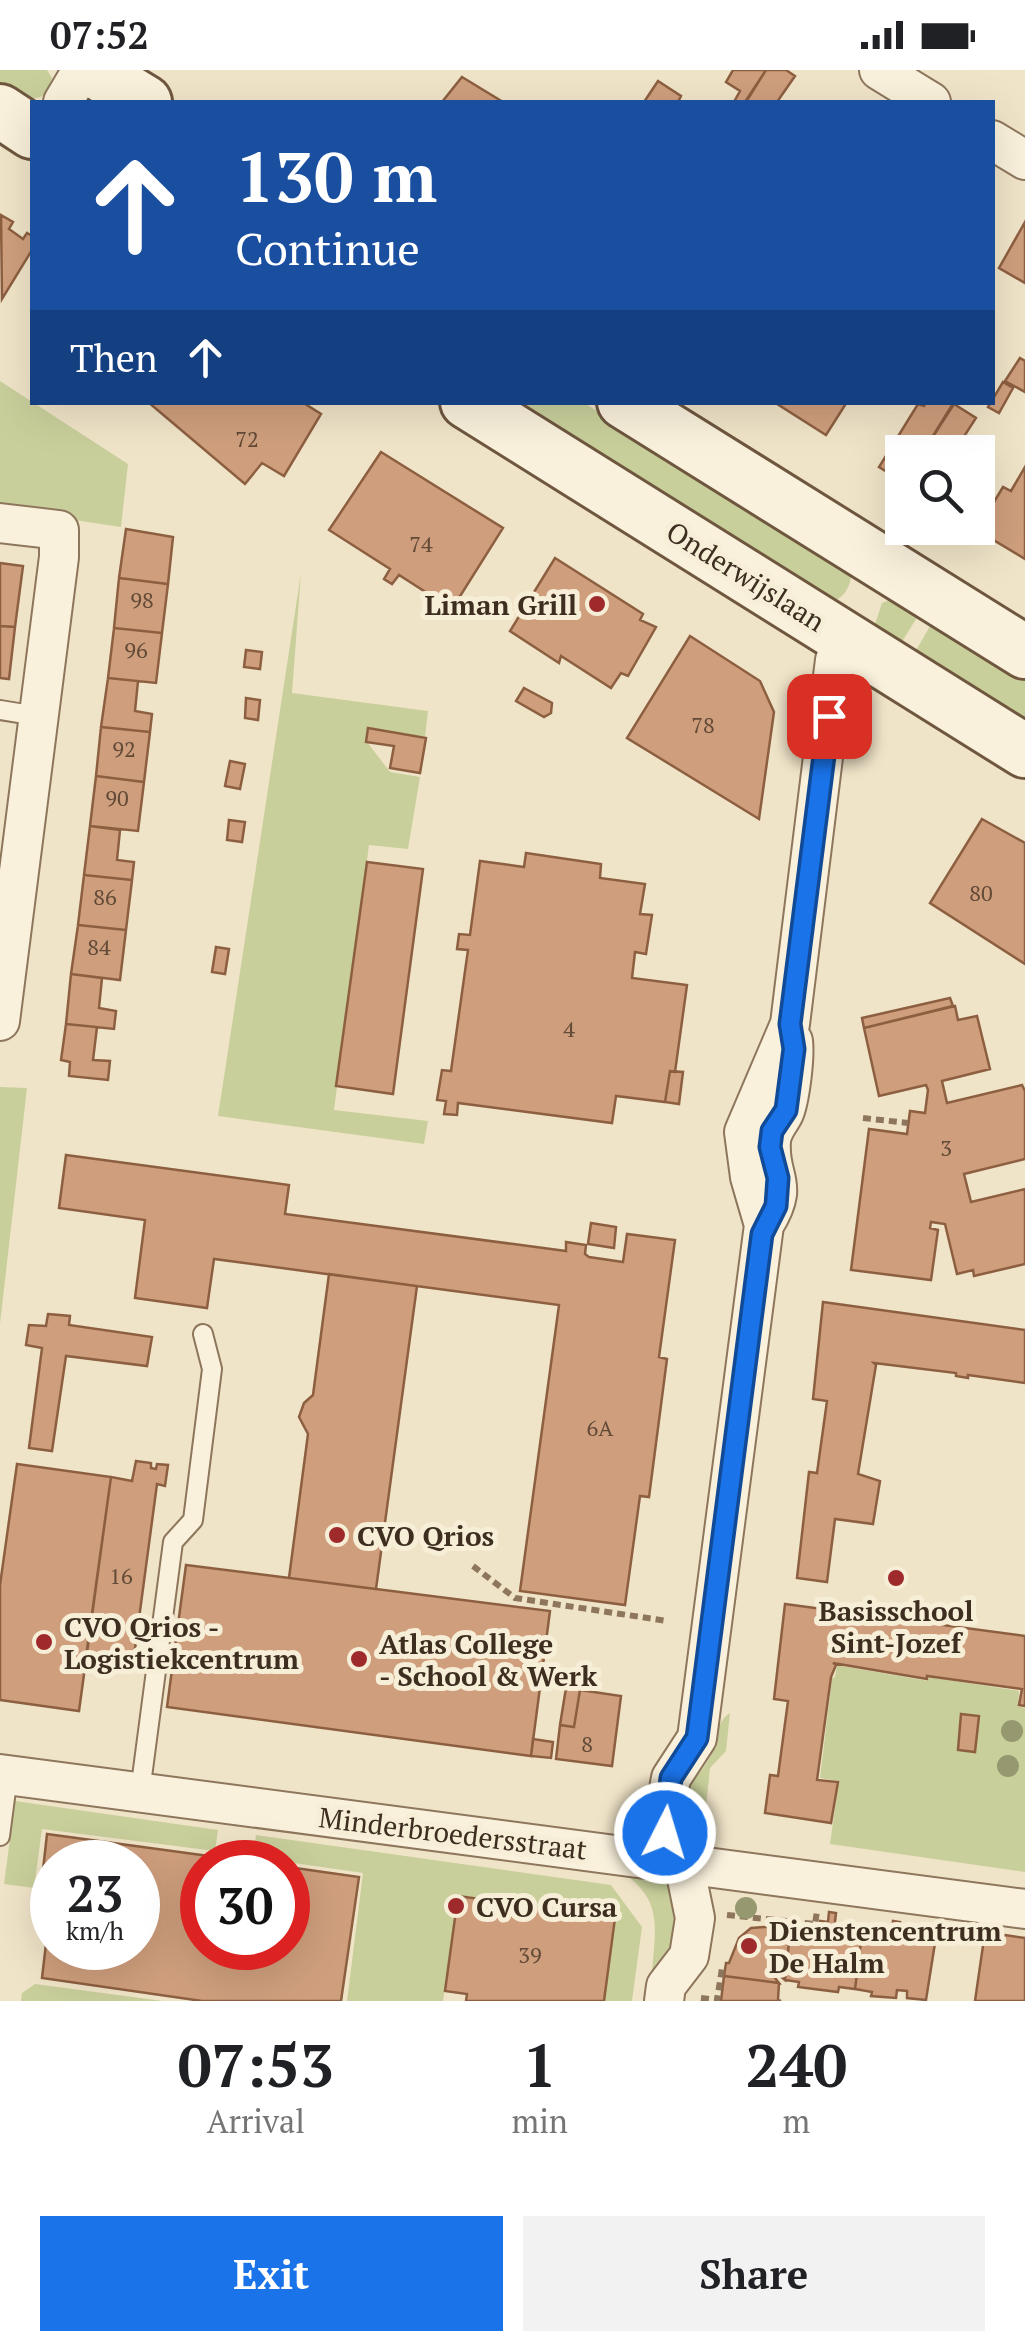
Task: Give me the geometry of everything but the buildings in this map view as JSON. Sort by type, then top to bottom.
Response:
[{"type":"main road","points":[[93,70],[142,100]]},
{"type":"main road","points":[[0,112],[30,131]]},
{"type":"main road","name":"Onderwijslaan","points":[[472,405],[1025,750]]},
{"type":"main road","points":[[629,405],[1025,652]]},
{"type":"street","points":[[64,100],[82,70]]},
{"type":"street","points":[[885,74],[928,100]]},
{"type":"street","points":[[995,142],[1025,160]]},
{"type":"street","points":[[0,522],[59,530],[59,557],[0,1020]]},
{"type":"street","points":[[664,2001],[666,1986],[689,1956],[695,1918],[684,1864],[665,1833],[666,1806],[671,1778],[697,1738],[764,1226],[750,1178],[744,1132],[790,1024],[835,660],[848,640]]},
{"type":"street","name":"Minderbroedersstraat","points":[[4,1774],[1025,1909]]},
{"type":"lane","points":[[0,710],[37,716]]},
{"type":"lane","points":[[140,1792],[174,1542],[192,1520],[212,1369],[203,1334]]},
{"type":"lane","points":[[0,1836],[4,1774]]},
{"type":"path","points":[[863,1118],[908,1123]]},
{"type":"path","points":[[473,1566],[515,1598],[667,1621]]},
{"type":"path","points":[[720,1906],[728,1917],[815,1924]]},
{"type":"green space","points":[[0,70],[47,70],[52,78],[44,95],[31,98],[0,84]]},
{"type":"green space","points":[[0,381],[30,400],[30,405],[37,405],[128,464],[121,527],[0,509]]},
{"type":"green space","points":[[515,405],[587,405],[833,557],[852,571],[847,590],[833,602]]},
{"type":"green space","points":[[301,573],[292,693],[428,711],[425,737],[368,728],[367,742],[390,772],[420,777],[408,849],[369,845],[334,1110],[428,1121],[424,1144],[218,1116]]},
{"type":"green space","points":[[892,599],[921,611],[900,645],[875,624],[882,603]]},
{"type":"green space","points":[[934,619],[1025,675],[1025,724],[914,654]]},
{"type":"green space","points":[[0,1087],[27,1088],[0,1324]]},
{"type":"green space","points":[[837,1665],[1019,1691],[1018,1706],[1025,1708],[1025,1872],[830,1844],[839,1781],[820,1778],[832,1678]]},
{"type":"green space","points":[[730,1713],[726,1751],[710,1768],[706,1807],[686,1805],[693,1782],[711,1755],[719,1727]]},
{"type":"green space","points":[[15,1801],[218,1830],[217,1840],[180,1840],[180,1847],[160,1844],[160,1840],[42,1829],[41,1840],[30,1840],[30,1887],[4,1884]]},
{"type":"green space","points":[[256,1835],[292,1840],[255,1840]]},
{"type":"green space","points":[[310,1843],[611,1885],[642,1927],[632,2001],[604,2001],[615,1918],[458,1896],[443,2001],[347,2001],[363,1873],[310,1865]]},
{"type":"green space","points":[[622,1872],[662,1878],[672,1885],[680,1905],[673,1945],[652,1973],[655,1929],[651,1905]]},
{"type":"green space","points":[[35,1984],[163,2001],[21,2001],[22,1993]]},
{"type":"place","name":"Liman Grill","points":[[597,604]]},
{"type":"place","name":"CVO Qrios","points":[[337,1535]]},
{"type":"place","name":"Basisschool Sint-Jozef","points":[[896,1578]]},
{"type":"place","name":"CVO Qrios - Logistiekcentrum","points":[[44,1642]]},
{"type":"place","name":"Atlas College - School & Werk","points":[[359,1659]]},
{"type":"place","name":"CVO Cursa","points":[[456,1906]]},
{"type":"place","name":"Dienstencentrum De Halm","points":[[749,1946]]},
{"type":"route","points":[[665,1833],[671,1778],[697,1738],[762,1234],[776,1206],[778,1178],[770,1147],[772,1131],[786,1110],[794,1049],[790,1024],[829,716]]}]
